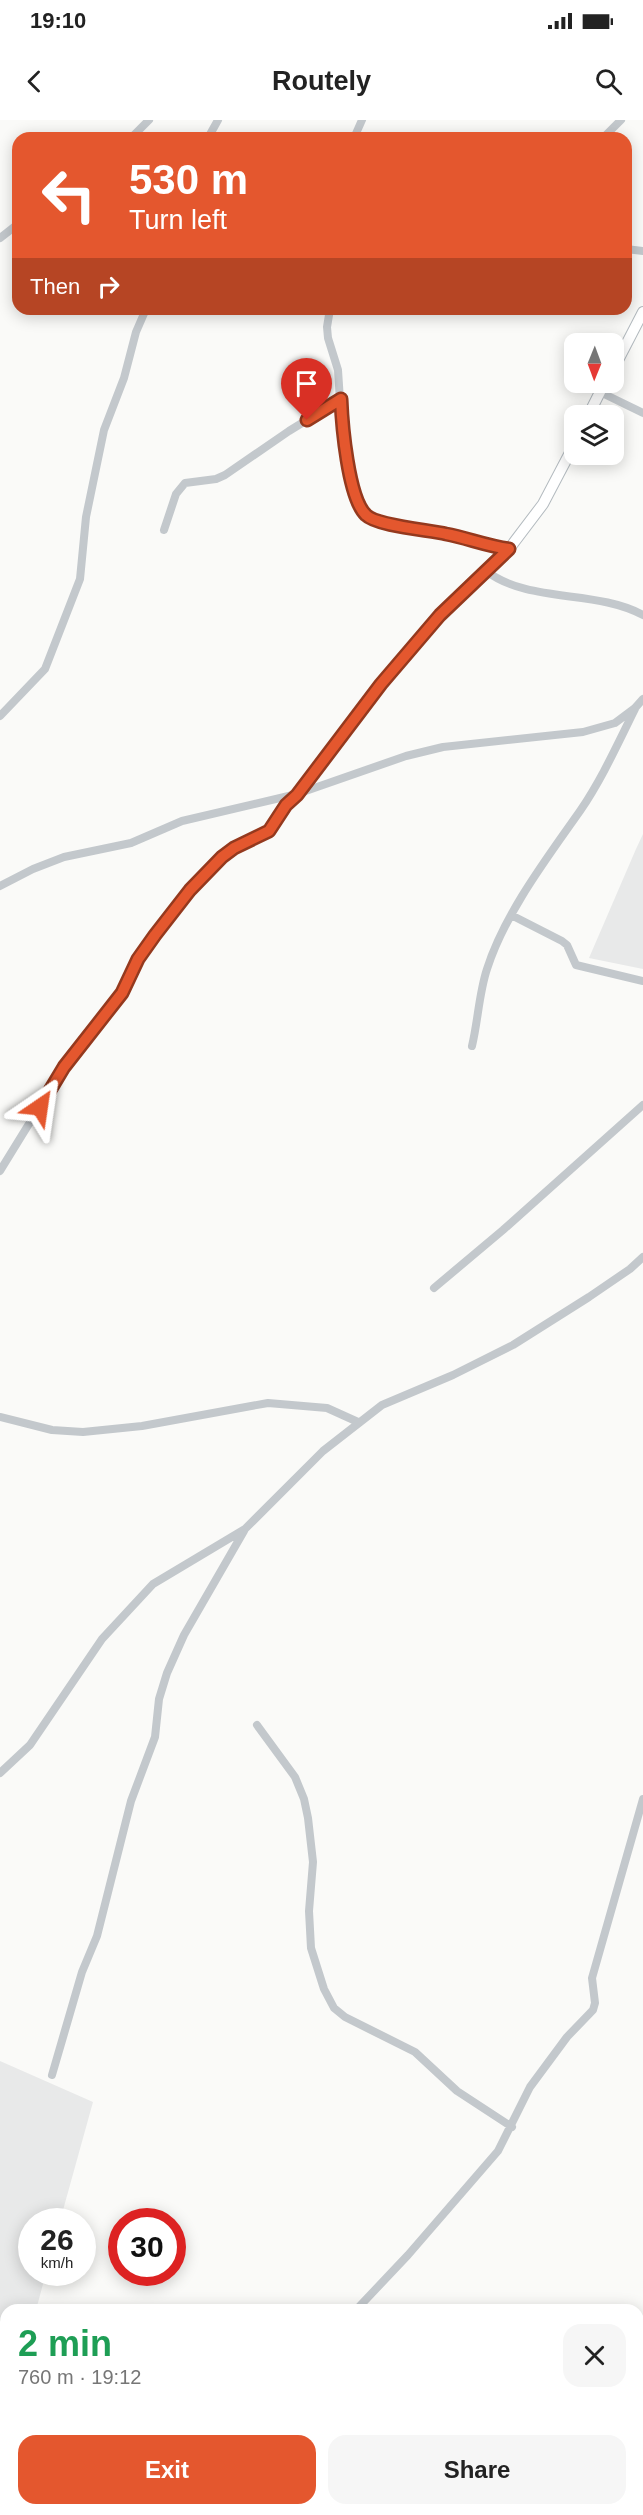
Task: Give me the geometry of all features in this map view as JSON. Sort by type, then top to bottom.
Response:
[{"type":"street","points":[[137,132],[148,120]]},
{"type":"street","points":[[609,132],[621,120]]},
{"type":"street","points":[[0,238],[12,229]]},
{"type":"street","points":[[624,349],[643,312]]},
{"type":"street","points":[[0,716],[45,669],[80,579],[86,517],[104,430],[124,378],[136,332],[143,315]]},
{"type":"street","points":[[329,315],[327,327],[338,370],[342,431],[348,464],[359,506],[366,516],[381,522],[446,533],[509,549]]},
{"type":"street","points":[[611,393],[643,413]]},
{"type":"street","points":[[164,530],[176,494],[185,483],[225,475],[341,399]]},
{"type":"street","points":[[0,1171],[64,1067],[122,993],[138,959],[190,890],[234,848],[269,831],[286,805],[297,795],[381,684],[440,615],[509,549],[543,504],[564,464]]},
{"type":"street","points":[[486,571],[498,580],[508,583],[592,600],[643,615]]},
{"type":"street","points":[[0,886],[33,869],[64,857],[131,843],[182,821],[297,795],[406,756],[443,747],[583,732],[615,723],[643,699]]},
{"type":"street","points":[[472,1046],[487,970],[513,916],[538,872],[581,810],[610,760],[635,708]]},
{"type":"street","points":[[513,916],[562,941],[567,945],[576,965],[643,981]]},
{"type":"street","points":[[434,1288],[503,1230],[643,1105]]},
{"type":"street","points":[[0,1773],[30,1745],[102,1639],[153,1584],[245,1529],[323,1451],[382,1405],[453,1375],[513,1345],[597,1292],[643,1257]]},
{"type":"street","points":[[0,1417],[52,1430],[82,1432],[142,1426],[268,1403],[327,1408],[358,1422]]},
{"type":"street","points":[[52,2075],[82,1972],[97,1936],[130,1801],[155,1737],[159,1699],[167,1673],[184,1635],[245,1529]]},
{"type":"street","points":[[257,1725],[295,1777],[304,1799],[312,1862],[309,1911],[311,1948],[324,1989],[334,2008],[345,2017],[415,2052],[457,2091],[512,2127]]},
{"type":"street","points":[[361,2304],[464,2192],[498,2151],[530,2087],[567,2037],[593,2010],[595,2003],[592,1977],[643,1799]]},
{"type":"shaded area","points":[[643,834],[643,969],[589,958],[636,849]]},
{"type":"shaded area","points":[[0,2061],[93,2102],[64,2208],[18,2208],[18,2286],[42,2286],[38,2304],[0,2304]]},
{"type":"route","points":[[40,1107],[64,1067],[122,993],[138,959],[190,890],[234,848],[269,831],[286,805],[297,795],[381,684],[440,615],[509,549],[446,533],[381,522],[366,516],[359,506],[348,464],[342,431],[341,399],[307,420]]}]
